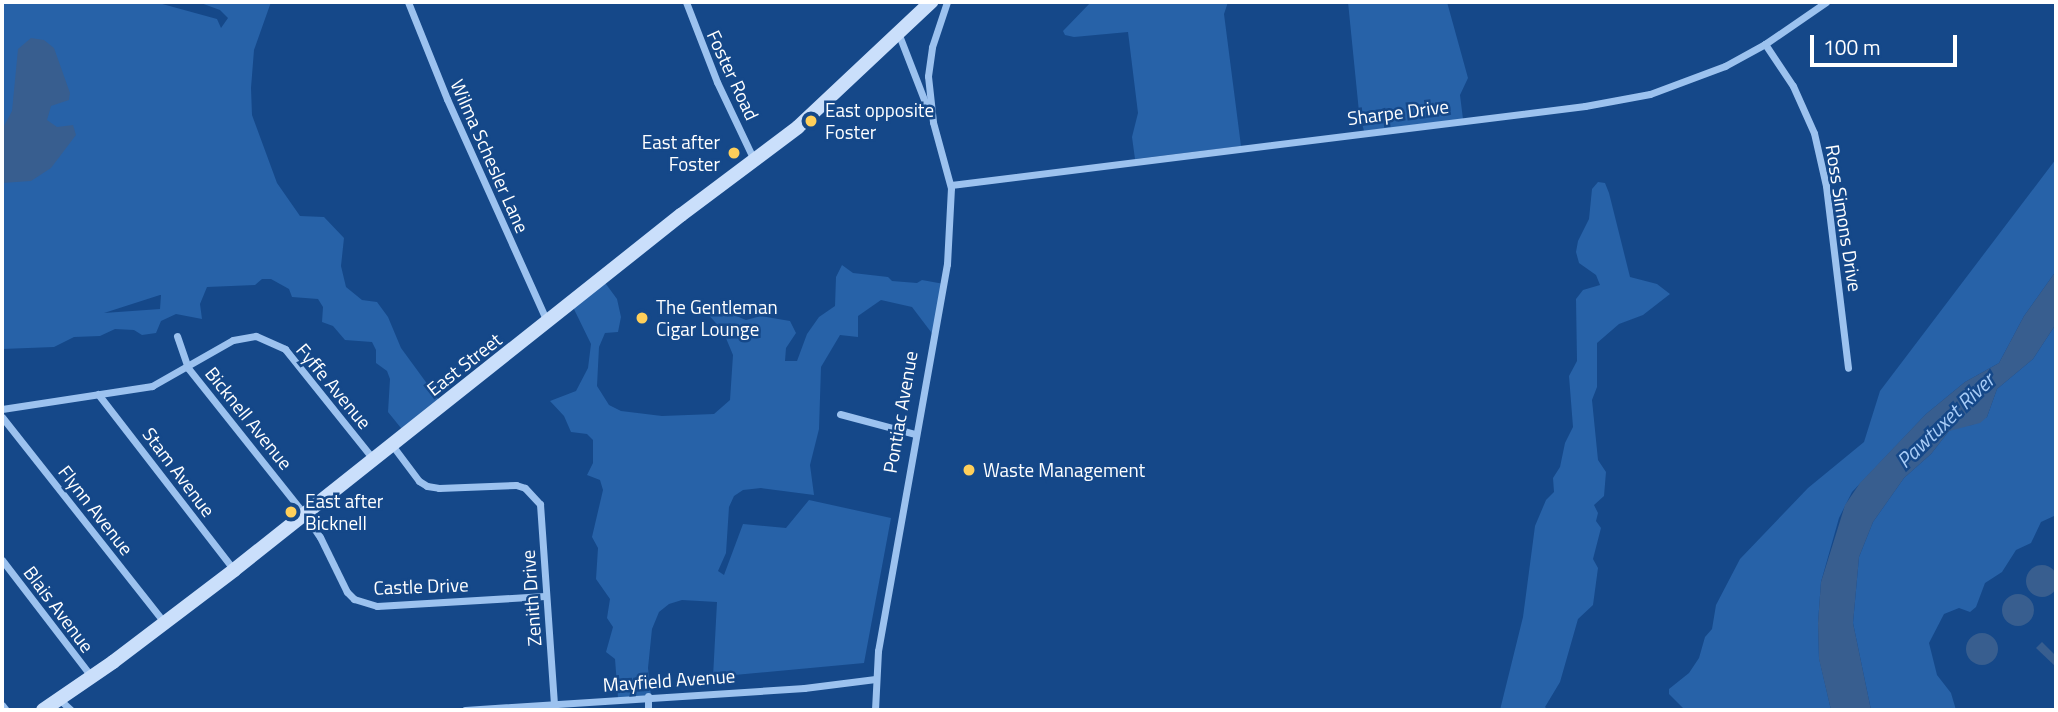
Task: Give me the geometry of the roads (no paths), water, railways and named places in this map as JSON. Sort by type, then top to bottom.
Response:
[{"type":"main road","points":[[899,35],[931,2]]},
{"type":"main road","name":"East Street","points":[[43,710],[92,677],[234,570],[798,127],[899,35]]},
{"type":"street","name":"Wilma Schesler Lane","points":[[408,2],[447,99],[548,323]]},
{"type":"street","name":"Foster Road","points":[[686,2],[717,82],[754,160]]},
{"type":"street","name":"Pontiac Avenue","points":[[933,122],[929,76],[932,47],[947,2]]},
{"type":"street","name":"Sharpe Drive","points":[[951,185],[1585,106],[1650,94],[1725,66],[1765,44],[1826,2]]},
{"type":"street","name":"Pontiac Avenue","points":[[875,710],[875,679],[915,434],[947,264],[951,185],[933,122],[899,35]]},
{"type":"street","name":"Ross Simons Drive","points":[[1765,44],[1793,86],[1814,133],[1826,186],[1848,368]]},
{"type":"street","name":"Fyffe Avenue","points":[[188,368],[243,336],[257,336],[285,349],[373,459]]},
{"type":"street","name":"Bicknell Avenue","points":[[177,337],[188,368],[305,515]]},
{"type":"street","points":[[2,409],[152,386],[188,368]]},
{"type":"street","name":"Stam Avenue","points":[[98,394],[234,570]]},
{"type":"street","points":[[840,414],[915,434]]},
{"type":"street","name":"Flynn Avenue","points":[[2,417],[164,623]]},
{"type":"street","name":"Zenith Drive","points":[[392,445],[419,481],[427,486],[439,488],[516,485],[531,492],[540,504],[554,704]]},
{"type":"street","name":"Castle Drive","points":[[305,515],[320,537],[347,592],[365,603],[377,606],[545,596]]},
{"type":"street","name":"Blais Avenue","points":[[2,560],[92,677]]},
{"type":"street","name":"Mayfield Avenue","points":[[465,710],[554,704],[574,707],[648,696],[804,688],[875,679]]},
{"type":"street","points":[[648,696],[648,710]]},
{"type":"street","points":[[59,699],[71,710]]},
{"type":"street","points":[[2,705],[6,710]]},
{"type":"water","points":[[31,38],[44,40],[54,48],[70,93],[69,100],[51,106],[47,120],[57,127],[73,125],[76,135],[51,168],[31,181],[2,183],[2,130],[12,111],[18,49]]},
{"type":"water","name":"Pawtuxet River","points":[[2056,271],[2056,324],[2033,359],[1997,389],[1987,417],[1980,423],[1949,431],[1931,454],[1904,478],[1873,522],[1859,557],[1853,623],[1871,710],[1831,710],[1819,659],[1818,623],[1821,582],[1845,505],[1860,483],[1926,414],[1965,382],[1999,363],[2024,316]]},
{"type":"water","points":[[2042,565],[2053,570],[2058,581],[2053,592],[2042,597],[2031,592],[2026,581],[2031,570]]},
{"type":"water","points":[[2018,594],[2029,599],[2034,610],[2029,621],[2018,626],[2007,621],[2002,610],[2007,599]]},
{"type":"water","points":[[1982,633],[1993,638],[1998,649],[1993,660],[1982,665],[1971,660],[1966,649],[1971,638]]},
{"type":"water","points":[[2042,642],[2056,656],[2056,667],[2036,648]]},
{"type":"place","name":"East opposite Foster","points":[[811,121]]},
{"type":"place","name":"East after Foster","points":[[734,153]]},
{"type":"place","name":"The Gentleman Cigar Lounge","points":[[642,318]]},
{"type":"place","name":"Waste Management","points":[[969,470]]},
{"type":"place","name":"East after Bicknell","points":[[291,512]]}]
